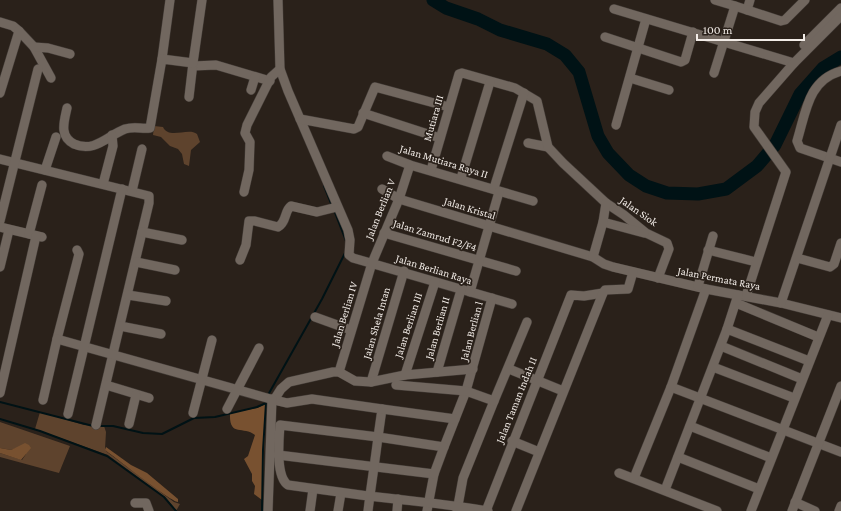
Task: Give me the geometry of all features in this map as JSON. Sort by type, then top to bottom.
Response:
[{"type":"street","points":[[67,108],[64,127],[65,137],[67,140],[83,148],[92,147],[112,135],[136,127],[150,128],[170,0]]},
{"type":"street","points":[[189,97],[195,86],[193,65],[202,0]]},
{"type":"street","points":[[240,260],[246,245],[249,221],[255,221],[278,227],[283,222],[288,208],[291,206],[317,212],[335,207],[280,69],[278,0]]},
{"type":"street","points":[[715,0],[774,20],[785,20],[805,0]]},
{"type":"street","points":[[747,10],[750,0]]},
{"type":"street","points":[[714,73],[734,6]]},
{"type":"street","points":[[665,490],[727,329],[756,262],[786,172],[784,167],[762,141],[754,127],[755,112],[758,103],[785,74],[792,62],[829,24],[841,8]]},
{"type":"street","points":[[614,9],[723,40],[792,62]]},
{"type":"street","points":[[829,24],[841,16]]},
{"type":"street","points":[[616,124],[639,48],[646,19]]},
{"type":"street","points":[[0,22],[13,26],[19,30],[34,47],[51,78]]},
{"type":"street","points":[[0,94],[19,30]]},
{"type":"street","points":[[605,38],[682,62],[685,60],[693,32]]},
{"type":"street","points":[[34,47],[48,48],[70,54]]},
{"type":"street","points":[[162,58],[193,65],[216,65],[270,81]]},
{"type":"street","points":[[0,221],[16,162],[38,69]]},
{"type":"street","points":[[244,192],[249,170],[250,142],[245,133],[250,117],[275,72],[280,69]]},
{"type":"street","points":[[841,71],[825,77],[815,87],[797,141],[800,148],[841,162]]},
{"type":"street","name":"Mutiara III","points":[[431,170],[460,73],[490,82]]},
{"type":"street","points":[[251,90],[255,77]]},
{"type":"street","points":[[630,78],[669,90]]},
{"type":"street","points":[[461,178],[490,82],[515,88],[537,101],[548,147],[528,143]]},
{"type":"street","points":[[300,119],[352,130],[358,127],[375,87],[449,108]]},
{"type":"street","points":[[470,292],[490,226],[496,190],[524,93]]},
{"type":"street","points":[[364,113],[440,138]]},
{"type":"street","points":[[781,302],[841,125]]},
{"type":"street","points":[[103,184],[113,146],[112,135]]},
{"type":"street","points":[[45,170],[56,137]]},
{"type":"street","name":"Jalan Siok","points":[[548,147],[573,174],[606,203],[646,233],[667,243],[669,247],[658,278]]},
{"type":"street","points":[[132,191],[142,149]]},
{"type":"street","name":"Jalan Mutiara Raya II","points":[[388,156],[533,201]]},
{"type":"street","points":[[0,159],[147,194],[149,198],[136,262],[96,426]]},
{"type":"street","name":"Jalan Berlian V","points":[[372,263],[399,199],[410,164]]},
{"type":"street","points":[[0,393],[36,235],[42,185]]},
{"type":"street","points":[[68,414],[122,189]]},
{"type":"street","name":"Jalan Kristal","points":[[382,189],[399,199],[593,257]]},
{"type":"street","points":[[593,257],[603,222],[606,203]]},
{"type":"street","name":"Jalan Berlian Raya","points":[[335,207],[348,230],[350,240],[349,255],[461,290],[512,304]]},
{"type":"street","points":[[603,222],[646,233]]},
{"type":"street","points":[[0,267],[5,228],[36,235]]},
{"type":"street","points":[[142,232],[182,240]]},
{"type":"street","name":"Jalan Zamrud F2/F4","points":[[384,233],[516,272]]},
{"type":"street","points":[[634,478],[671,387],[702,288],[708,250],[713,236]]},
{"type":"street","points":[[797,258],[830,267],[834,264],[841,243]]},
{"type":"street","points":[[43,400],[79,254],[77,250]]},
{"type":"street","points":[[708,250],[756,262]]},
{"type":"street","name":"Jalan Permata Raya","points":[[593,257],[604,264],[633,272],[740,298],[781,302],[841,318]]},
{"type":"street","points":[[136,262],[175,270]]},
{"type":"street","name":"Jalan Berlian IV","points":[[339,372],[372,263]]},
{"type":"street","name":"Jalan Shela Intan","points":[[371,382],[404,271]]},
{"type":"street","points":[[516,511],[603,293],[605,290],[628,289],[633,272]]},
{"type":"street","name":"Jalan Berlian III","points":[[405,375],[435,282]]},
{"type":"street","name":"Jalan Berlian II","points":[[437,372],[461,290]]},
{"type":"street","name":"Jalan Taman Indah II","points":[[487,511],[512,441],[538,380],[569,299],[573,294],[584,296],[603,293]]},
{"type":"street","points":[[128,295],[166,301]]},
{"type":"street","name":"Jalan Berlian l","points":[[427,507],[434,474],[466,391],[492,298]]},
{"type":"street","points":[[740,298],[818,338]]},
{"type":"street","points":[[751,511],[794,398],[828,315]]},
{"type":"street","points":[[315,317],[351,330]]},
{"type":"street","points":[[457,509],[463,478],[527,322]]},
{"type":"street","points":[[120,326],[161,334]]},
{"type":"street","points":[[727,329],[809,361]]},
{"type":"street","points":[[57,339],[201,380],[237,388],[270,399],[287,402],[312,399],[455,419]]},
{"type":"street","points":[[193,413],[212,340]]},
{"type":"street","points":[[721,346],[802,380]]},
{"type":"street","points":[[227,409],[259,348]]},
{"type":"street","points":[[713,367],[794,398]]},
{"type":"street","points":[[270,399],[289,382],[339,372],[355,380],[371,382],[405,375],[473,369]]},
{"type":"street","points":[[509,369],[563,391]]},
{"type":"street","points":[[396,384],[466,391],[494,401]]},
{"type":"street","points":[[106,385],[149,398]]},
{"type":"street","points":[[815,511],[794,507],[841,386]]},
{"type":"street","points":[[671,387],[841,452]]},
{"type":"street","points":[[129,424],[136,395]]},
{"type":"street","points":[[270,399],[276,425],[278,455],[286,484],[398,500],[427,507],[487,511]]},
{"type":"street","points":[[368,511],[382,409]]},
{"type":"street","points":[[276,425],[378,437],[444,447]]},
{"type":"street","points":[[268,511],[276,425]]},
{"type":"street","points":[[690,426],[771,458]]},
{"type":"street","points":[[512,441],[539,452]]},
{"type":"street","points":[[278,455],[434,474]]},
{"type":"street","points":[[678,457],[759,489]]},
{"type":"street","points":[[619,473],[716,511]]},
{"type":"street","points":[[310,511],[313,489]]},
{"type":"street","points":[[338,511],[341,493]]},
{"type":"street","points":[[397,511],[398,500]]},
{"type":"street","points":[[135,503],[146,503],[149,511]]},
{"type":"street","points":[[839,511],[841,506]]},
{"type":"shaded area","points":[[154,126],[163,127],[170,133],[193,132],[197,134],[200,142],[191,150],[189,166],[184,164],[182,154],[178,149],[170,146],[161,137],[153,135]]},
{"type":"shaded area","points":[[266,404],[262,500],[254,494],[255,486],[252,481],[252,474],[244,459],[248,456],[255,435],[250,432],[234,428],[230,421],[230,413],[257,408]]},
{"type":"shaded area","points":[[40,412],[84,425],[104,426],[106,432],[105,449],[107,452],[174,502],[180,504],[176,511],[165,497],[108,455],[35,429]]},
{"type":"shaded area","points":[[0,422],[70,446],[59,473],[0,457],[0,453],[22,460],[26,454],[20,447],[11,450],[0,448]]},
{"type":"shaded area","points":[[25,443],[31,448],[21,460],[0,453],[0,448],[11,450]]},
{"type":"shaded area","points":[[106,447],[131,465],[147,473],[178,499],[178,502],[165,495],[131,470],[105,450]]},
{"type":"waterway","points":[[433,0],[446,8],[478,19],[500,30],[547,44],[565,55],[579,72],[598,136],[608,153],[629,175],[646,186],[667,193],[698,194],[726,189],[757,166],[775,145],[800,94],[823,68],[841,57]]},
{"type":"waterway","points":[[324,186],[332,206]]},
{"type":"waterway","points":[[334,210],[346,241]]},
{"type":"waterway","points":[[268,395],[322,299],[345,253]]},
{"type":"waterway","points":[[98,426],[113,426],[143,433],[162,434],[194,418],[215,417],[257,407],[266,403],[267,401]]},
{"type":"waterway","points":[[0,402],[93,426]]},
{"type":"waterway","points":[[262,511],[263,450],[266,403]]},
{"type":"waterway","points":[[0,419],[40,431],[107,456],[164,497],[176,511]]}]
